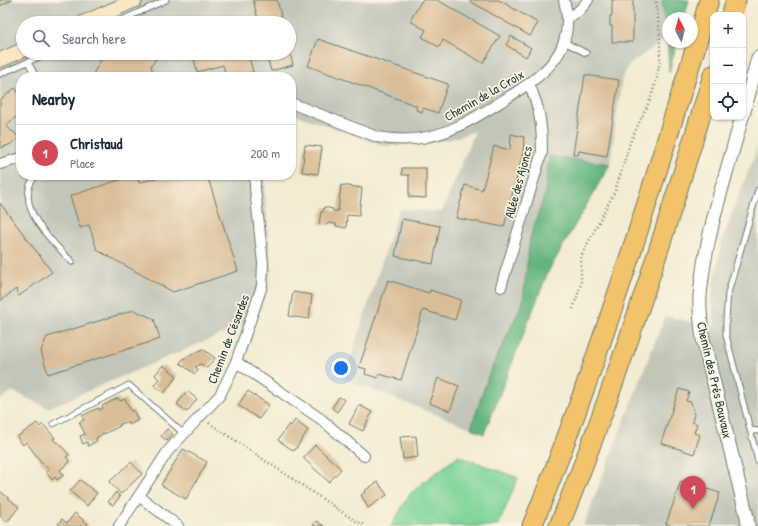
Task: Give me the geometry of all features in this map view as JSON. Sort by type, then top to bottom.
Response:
[{"type":"highway","points":[[532,526],[597,352],[642,221],[709,0]]},
{"type":"highway","points":[[732,12],[736,0]]},
{"type":"highway","points":[[559,526],[616,374],[666,228],[710,84]]},
{"type":"main road","points":[[99,16],[135,0]]},
{"type":"main road","points":[[0,60],[16,57]]},
{"type":"street","name":"Chemin de la Croix","points":[[296,105],[377,137],[392,140],[425,138],[456,128],[529,84],[544,73],[552,64],[566,37],[567,16],[564,0]]},
{"type":"street","points":[[567,16],[571,16],[578,12],[588,0]]},
{"type":"street","name":"Chemin des Prés Bouvaux","points":[[746,104],[758,58]]},
{"type":"street","name":"Allée des Ajoncs","points":[[501,287],[542,152],[540,116],[537,101],[529,84]]},
{"type":"street","name":"Chemin des Prés Bouvaux","points":[[742,120],[710,232],[700,297],[700,316],[703,339],[747,516],[748,526]]},
{"type":"street","points":[[0,164],[16,159]]},
{"type":"street","name":"Chemin de Césardes","points":[[119,526],[168,451],[220,395],[236,362],[262,286],[263,264],[254,180]]},
{"type":"street","points":[[236,362],[321,419],[364,456]]},
{"type":"street","points":[[139,496],[178,526]]},
{"type":"lane","points":[[131,16],[166,0]]},
{"type":"lane","points":[[564,42],[586,53]]},
{"type":"lane","points":[[0,74],[19,60]]},
{"type":"lane","points":[[27,60],[33,72]]},
{"type":"lane","points":[[33,180],[29,188],[28,197],[30,206],[39,226],[72,262]]},
{"type":"lane","points":[[758,190],[728,294],[726,320],[726,335],[758,461]]},
{"type":"lane","points":[[53,424],[129,385],[184,434]]},
{"type":"lane","points":[[750,430],[758,431]]},
{"type":"path","points":[[573,309],[581,284],[581,256],[615,191],[631,140],[650,100],[657,78],[660,60],[660,36],[656,0]]},
{"type":"path","points":[[200,417],[354,520],[366,526]]},
{"type":"shaded area","points":[[0,0],[662,0],[664,12],[662,12],[662,41],[629,65],[622,77],[610,164],[549,156],[545,194],[530,238],[523,302],[489,374],[471,428],[344,379],[399,209],[442,212],[475,131],[448,140],[385,146],[296,115],[296,72],[16,72],[16,180],[266,180],[265,192],[271,270],[257,319],[48,408],[12,391],[0,400]]},
{"type":"shaded area","points":[[758,147],[758,526],[583,526],[665,316],[714,328],[712,299],[722,241]]},
{"type":"green space","points":[[662,0],[689,0],[686,12],[664,12]]},
{"type":"green space","points":[[668,48],[675,48],[669,73]]},
{"type":"green space","points":[[549,156],[610,164],[548,272],[484,434],[471,428],[489,374],[523,302],[530,238],[545,194]]},
{"type":"green space","points":[[459,456],[518,478],[498,526],[391,526],[410,494],[426,480]]},
{"type":"building","points":[[0,0],[12,0],[0,6]]},
{"type":"building","points":[[253,0],[277,0],[281,16],[257,16]]},
{"type":"building","points":[[422,0],[437,0],[500,36],[483,63],[443,40],[439,47],[422,37],[426,30],[410,21]]},
{"type":"building","points":[[468,0],[499,0],[538,23],[530,36]]},
{"type":"building","points":[[612,0],[633,0],[633,42],[612,42],[612,26],[610,26],[610,16],[612,16]]},
{"type":"building","points":[[511,36],[531,48],[526,57],[506,45]]},
{"type":"building","points":[[318,39],[448,84],[438,113],[423,108],[422,112],[416,110],[417,106],[308,66]]},
{"type":"building","points":[[101,60],[155,60],[151,66],[153,72],[94,72]]},
{"type":"building","points":[[194,60],[250,60],[253,72],[225,72],[223,65],[197,72]]},
{"type":"building","points":[[268,60],[292,60],[293,65],[271,71]]},
{"type":"building","points":[[585,75],[619,80],[607,156],[579,151],[578,155],[573,154]]},
{"type":"building","points":[[15,88],[16,89],[16,117],[6,125],[16,134],[16,140],[9,145],[0,148],[0,100]]},
{"type":"building","points":[[511,134],[524,137],[523,153],[504,227],[456,218],[465,185],[482,190],[494,146],[510,150]]},
{"type":"building","points":[[305,145],[322,147],[318,174],[302,172]]},
{"type":"building","points":[[402,168],[426,168],[426,198],[409,197],[409,175],[402,175]]},
{"type":"building","points":[[119,180],[138,180],[139,183],[149,180],[209,180],[238,271],[173,292],[97,250],[89,225],[80,228],[70,196]]},
{"type":"building","points":[[341,185],[362,188],[359,216],[347,215],[346,228],[336,226],[336,224],[319,224],[321,212],[323,212],[324,207],[333,209],[333,211],[338,211]]},
{"type":"building","points":[[0,203],[52,272],[19,296],[16,289],[0,301]]},
{"type":"building","points":[[402,219],[440,226],[433,264],[395,256]]},
{"type":"building","points":[[388,280],[429,293],[430,290],[461,300],[455,320],[423,310],[401,380],[379,374],[378,378],[365,374],[366,369],[359,367]]},
{"type":"building","points":[[293,292],[312,295],[309,319],[289,316]]},
{"type":"building","points":[[134,310],[154,319],[160,339],[48,374],[41,351],[47,337]]},
{"type":"building","points":[[203,349],[215,358],[207,368],[201,364],[195,367],[198,369],[195,374],[180,363],[183,359]]},
{"type":"building","points":[[163,365],[177,376],[164,393],[154,385],[159,379],[155,375]]},
{"type":"building","points":[[438,378],[459,386],[450,411],[429,403]]},
{"type":"building","points":[[679,389],[689,392],[686,401],[691,402],[694,414],[692,422],[697,424],[694,433],[700,435],[694,454],[661,443]]},
{"type":"building","points":[[187,391],[197,399],[187,412],[177,404]]},
{"type":"building","points":[[248,391],[269,405],[259,419],[238,405]]},
{"type":"building","points":[[339,397],[345,400],[337,412],[332,408]]},
{"type":"building","points":[[118,398],[120,401],[125,399],[131,411],[133,410],[138,420],[129,425],[128,421],[119,425],[120,426],[96,438],[97,441],[88,446],[87,442],[83,444],[80,436],[85,434],[79,422],[84,420],[82,416],[98,408],[99,410],[103,408],[102,406]]},
{"type":"building","points":[[359,405],[372,412],[363,431],[349,424]]},
{"type":"building","points":[[295,420],[308,430],[294,451],[278,440],[289,424],[291,426]]},
{"type":"building","points":[[37,423],[40,427],[43,424],[55,438],[53,439],[57,443],[58,442],[69,455],[66,457],[70,462],[60,470],[64,475],[57,480],[55,477],[52,480],[46,472],[49,470],[26,442],[23,445],[17,437]]},
{"type":"building","points":[[167,429],[173,434],[167,441],[161,436]]},
{"type":"building","points":[[416,436],[418,457],[403,459],[400,437]]},
{"type":"building","points":[[315,445],[341,469],[329,482],[303,458]]},
{"type":"building","points":[[183,449],[207,462],[186,499],[161,485]]},
{"type":"building","points":[[131,462],[142,474],[121,494],[109,482]]},
{"type":"building","points":[[80,480],[97,493],[87,506],[70,491]]},
{"type":"building","points":[[681,481],[720,493],[709,526],[673,526],[666,524]]},
{"type":"building","points":[[378,482],[387,495],[368,508],[361,495],[365,492],[364,491]]},
{"type":"building","points":[[0,491],[19,507],[7,522],[0,516]]},
{"type":"building","points":[[116,492],[120,497],[113,505],[108,502]]},
{"type":"building","points":[[75,513],[88,524],[86,526],[61,526],[58,524],[62,519],[67,523]]},
{"type":"building","points":[[316,521],[324,526],[313,526]]},
{"type":"place","name":"Christaud","points":[[693,509]]}]
